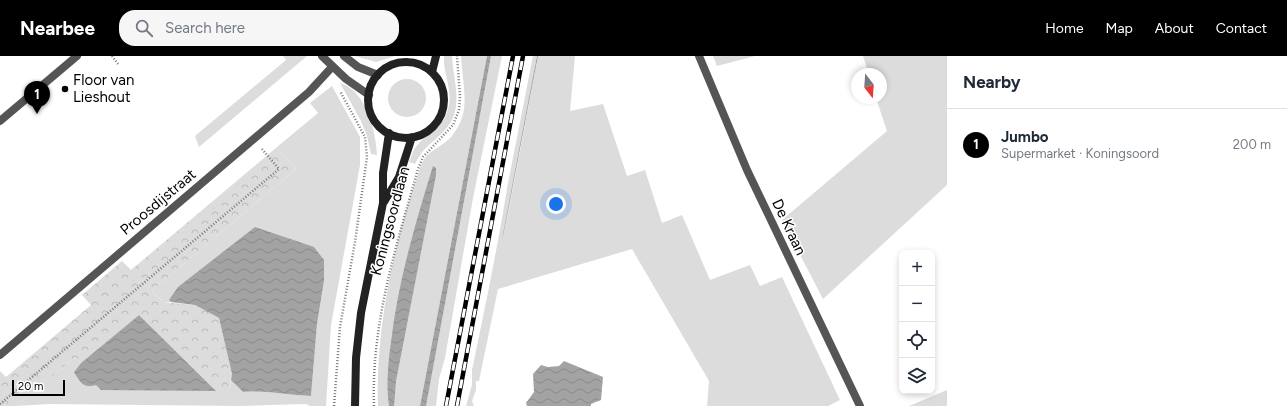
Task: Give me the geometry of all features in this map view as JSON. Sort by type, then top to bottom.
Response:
[{"type":"street","points":[[0,122],[77,56]]},
{"type":"street","points":[[322,56],[332,67],[369,95]]},
{"type":"street","points":[[344,56],[358,67],[378,75]]},
{"type":"street","points":[[432,72],[436,56]]},
{"type":"street","name":"De Kraan","points":[[699,56],[747,170],[860,406]]},
{"type":"street","points":[[410,59],[432,72],[441,84],[444,97],[442,111],[436,124],[425,133],[412,137],[400,137],[389,133],[377,124],[370,110],[369,95],[372,84],[378,75],[392,65],[410,59]]},
{"type":"street","name":"Proosdijstraat","points":[[0,355],[309,92],[332,67]]},
{"type":"street","name":"Koningsoordlaan","points":[[355,406],[356,358],[361,313],[383,203],[383,173],[389,133]]},
{"type":"street","name":"Koningsoordlaan","points":[[383,203],[399,177],[412,137]]},
{"type":"path","points":[[112,56],[118,64]]},
{"type":"path","name":"Koningsoordlaan","points":[[374,406],[378,331],[392,260],[418,168],[423,157],[453,125],[459,110],[460,96],[457,56]]},
{"type":"path","name":"Koningsoordlaan","points":[[332,67],[337,86],[365,137],[367,157],[355,242],[340,327],[334,406]]},
{"type":"path","points":[[0,404],[279,169],[254,139]]},
{"type":"green space","points":[[283,56],[307,56],[199,147],[195,136],[286,60]]},
{"type":"green space","points":[[355,56],[395,56],[376,62]]},
{"type":"green space","points":[[444,56],[452,56],[456,94],[455,113],[445,130],[425,149],[415,164],[409,162],[414,150],[440,124],[447,113],[450,99]]},
{"type":"green space","points":[[461,56],[487,56],[420,406],[378,406],[378,377],[383,315],[395,251],[412,190],[422,163],[431,152],[451,137],[458,128],[462,118],[465,98]]},
{"type":"green space","points":[[491,56],[502,56],[473,198],[445,358],[439,379],[436,406],[426,406]]},
{"type":"green space","points":[[533,56],[537,56],[503,241],[538,56],[575,56],[570,111],[603,104],[627,176],[645,170],[662,223],[682,215],[710,280],[750,265],[760,286],[782,277],[840,400],[828,406],[707,406],[709,381],[632,249],[498,289],[479,381],[476,381],[476,390],[472,401],[474,406],[466,406],[472,385],[472,370]]},
{"type":"green space","points":[[713,56],[755,56],[717,66]]},
{"type":"green space","points":[[863,56],[947,56],[947,185],[823,299],[782,220],[887,131],[878,104],[887,104],[887,68],[867,68]]},
{"type":"green space","points":[[407,79],[417,82],[423,88],[426,98],[423,108],[417,114],[407,117],[397,114],[391,108],[388,98],[391,88],[397,82]]},
{"type":"green space","points":[[340,83],[349,87],[357,94],[363,103],[372,124],[377,155],[371,154],[367,136],[361,121]]},
{"type":"green space","points":[[332,86],[360,137],[360,165],[331,325],[326,406],[310,406],[306,404],[240,406],[49,404],[16,406],[75,357],[81,363],[74,372],[95,385],[229,390],[231,380],[243,392],[269,392],[311,396],[317,324],[324,281],[169,300],[171,302],[163,302],[152,291],[296,169],[277,147],[318,113],[310,103]]},
{"type":"green space","points":[[277,147],[296,169],[152,291],[163,302],[195,305],[219,318],[232,374],[229,390],[216,391],[139,315],[81,363],[75,357],[16,406],[0,406],[0,371],[6,377],[91,305],[82,295],[122,261],[131,270]]},
{"type":"green space","points":[[947,390],[947,406],[909,406]]},
{"type":"water","points":[[487,56],[491,56],[426,406],[420,406]]},
{"type":"water","points":[[538,56],[502,241],[503,234]]},
{"type":"water","points":[[433,166],[436,168],[436,175],[396,381],[394,406],[389,406],[388,366],[398,297],[414,231]]},
{"type":"water","points":[[255,227],[314,247],[324,260],[324,281],[317,324],[311,396],[268,392],[243,392],[231,380],[232,374],[219,318],[195,305],[171,302],[169,300],[178,287]]},
{"type":"water","points":[[139,315],[216,391],[101,390],[96,385],[88,386],[82,384],[74,372],[81,363]]},
{"type":"water","points":[[564,361],[603,377],[601,400],[591,404],[591,406],[527,406],[526,403],[534,392],[533,374],[541,365],[548,367],[559,366]]},
{"type":"railway","points":[[446,406],[513,56]]},
{"type":"railway","points":[[457,406],[523,56]]},
{"type":"place","name":"Floor van Lieshout","points":[[65,89]]},
{"type":"place","name":"Jumbo","points":[[37,114]]}]
